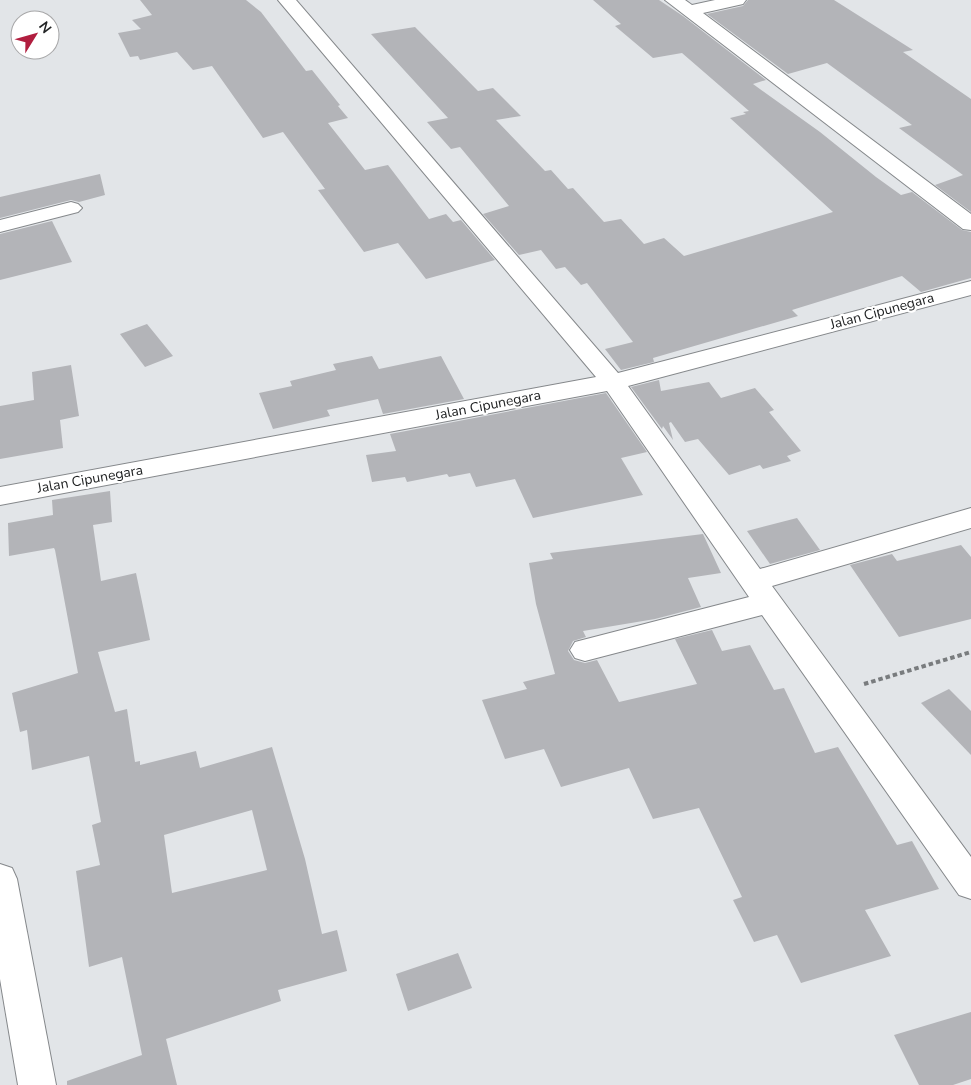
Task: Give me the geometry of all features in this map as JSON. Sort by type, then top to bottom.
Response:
[{"type":"street","points":[[674,0],[971,224]]},
{"type":"street","points":[[690,11],[737,0]]},
{"type":"street","points":[[293,1],[613,382],[833,694],[971,884]]},
{"type":"street","points":[[0,226],[71,208]]},
{"type":"street","name":"Jalan Cipunegara","points":[[0,496],[613,382],[971,288]]},
{"type":"street","points":[[585,650],[761,592],[971,518]]},
{"type":"street","points":[[0,879],[37,1085]]},
{"type":"path","points":[[833,694],[971,652]]},
{"type":"building","points":[[140,0],[246,0],[261,12],[306,71],[312,70],[340,105],[338,106],[348,118],[328,123],[365,170],[388,165],[429,219],[446,214],[453,222],[461,220],[495,260],[426,279],[398,243],[364,252],[318,190],[325,189],[283,132],[263,138],[212,66],[193,70],[177,52],[140,60],[138,56],[130,57],[118,33],[141,29],[132,20],[152,15]]},
{"type":"building","points":[[593,0],[659,0],[683,16],[766,80],[753,84],[820,132],[876,177],[901,195],[912,192],[962,230],[971,232],[971,278],[921,292],[902,276],[792,310],[798,316],[653,358],[654,362],[621,370],[605,349],[633,342],[587,283],[581,285],[565,267],[556,269],[541,250],[519,255],[483,214],[509,206],[460,147],[451,149],[427,122],[448,118],[371,34],[415,27],[478,91],[493,88],[521,116],[496,120],[545,171],[551,170],[568,189],[573,188],[604,222],[621,219],[644,244],[664,238],[684,256],[833,212],[730,118],[746,114],[743,112],[749,111],[682,53],[653,58],[615,26],[621,24]]},
{"type":"building","points":[[748,0],[834,0],[913,50],[903,52],[971,99],[971,212],[935,185],[963,175],[899,128],[912,125],[827,63],[788,74],[707,14],[743,6]]},
{"type":"building","points":[[100,174],[105,195],[79,202],[71,200],[0,218],[0,197]]},
{"type":"building","points":[[52,221],[72,262],[0,280],[0,234]]},
{"type":"building","points":[[147,324],[173,356],[145,367],[120,334]]},
{"type":"building","points":[[372,356],[379,369],[441,356],[464,399],[383,414],[378,399],[327,410],[330,416],[273,429],[259,393],[292,386],[290,381],[336,370],[333,364]]},
{"type":"building","points":[[71,365],[79,416],[60,420],[63,448],[0,459],[0,406],[34,400],[32,372]]},
{"type":"building","points":[[659,380],[661,391],[709,382],[721,398],[755,388],[774,410],[769,412],[801,451],[787,456],[791,461],[763,469],[760,465],[729,475],[698,439],[685,442],[671,422],[669,423],[673,440],[663,426],[662,429],[631,387]]},
{"type":"building","points":[[606,393],[647,452],[621,458],[643,495],[533,518],[515,479],[476,487],[470,473],[449,477],[447,474],[407,482],[405,477],[372,482],[366,455],[396,451],[390,434]]},
{"type":"building","points":[[110,491],[112,522],[93,525],[101,581],[136,573],[150,640],[98,652],[115,712],[127,709],[135,762],[140,761],[140,765],[196,751],[200,768],[272,747],[305,859],[322,934],[337,930],[347,971],[278,990],[281,1001],[166,1039],[177,1085],[67,1085],[67,1081],[142,1055],[122,957],[89,967],[76,871],[100,865],[92,825],[101,822],[89,756],[32,770],[27,730],[20,732],[12,693],[78,673],[54,548],[9,556],[8,523],[53,515],[52,500]],"holes":[[[252,810],[267,870],[172,893],[164,835]]]},
{"type":"building","points":[[797,518],[820,550],[770,564],[747,531]]},
{"type":"building","points":[[703,534],[721,573],[688,578],[701,607],[655,619],[583,631],[586,637],[573,641],[568,651],[574,660],[585,663],[597,660],[619,702],[697,684],[675,639],[712,630],[722,651],[750,645],[774,690],[784,688],[815,753],[838,747],[897,845],[912,841],[939,889],[865,910],[891,956],[801,983],[777,935],[754,942],[733,900],[742,897],[699,808],[653,819],[629,768],[561,787],[544,749],[505,759],[482,700],[527,689],[523,682],[555,674],[536,604],[529,563],[553,559],[550,553]]},
{"type":"building","points":[[961,545],[971,557],[971,619],[899,637],[850,565],[892,554],[897,561]]},
{"type":"building","points":[[949,689],[971,711],[971,755],[921,703]]},
{"type":"building","points":[[458,953],[472,988],[408,1011],[396,974]]},
{"type":"building","points":[[971,1012],[971,1079],[953,1085],[919,1085],[894,1035]]}]
